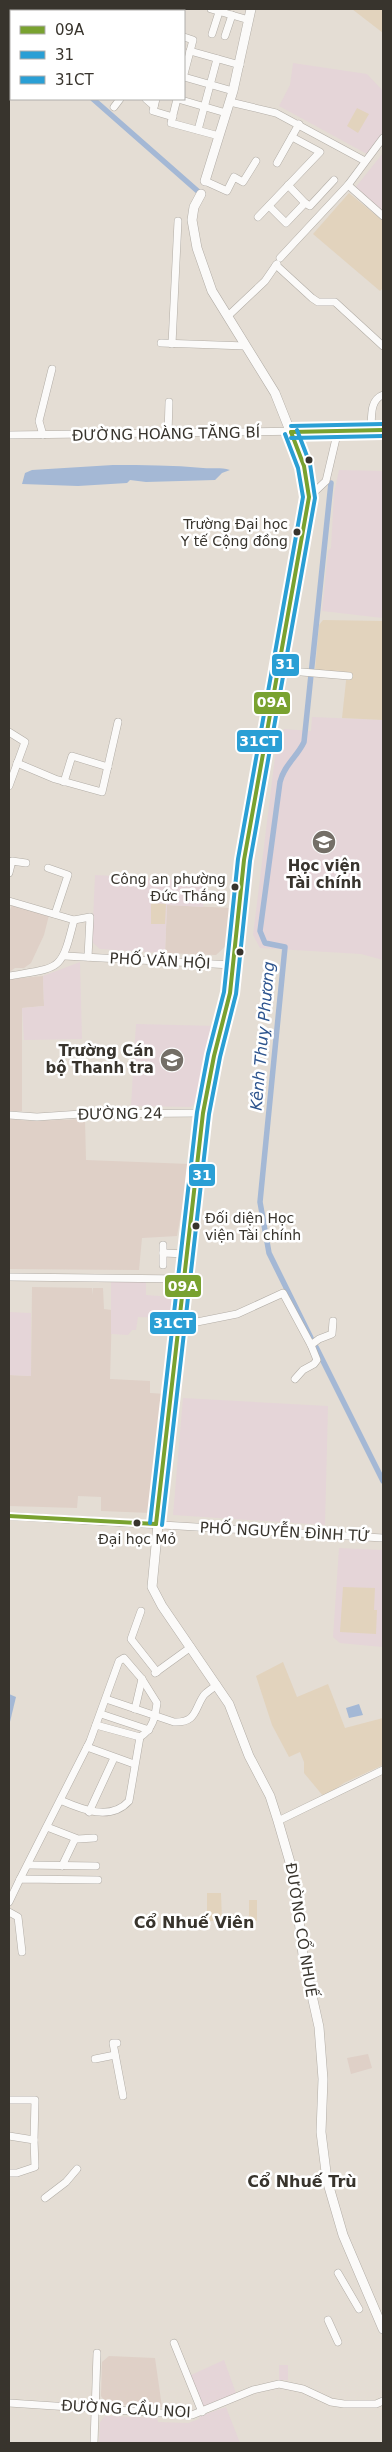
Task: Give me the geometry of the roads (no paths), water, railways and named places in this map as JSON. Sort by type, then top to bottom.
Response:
[{"type":"main road","points":[[206,181],[234,91],[251,9]]},
{"type":"main road","name":"ĐƯỜNG CỔ NHUẾ","points":[[200,194],[194,207],[192,220],[197,248],[212,291],[275,393],[304,466],[309,497],[292,604],[278,670],[244,860],[230,993],[214,1056],[203,1113],[184,1279],[176,1326],[156,1524],[152,1587],[162,1606],[229,1704],[249,1756],[270,1796],[278,1821],[294,1876],[303,1954],[319,2027],[322,2079],[322,2132],[327,2180],[343,2235],[383,2329]]},
{"type":"street","points":[[212,34],[217,10],[249,20]]},
{"type":"street","points":[[225,36],[232,15]]},
{"type":"street","points":[[185,37],[193,40],[185,72]]},
{"type":"street","points":[[190,51],[240,65]]},
{"type":"street","points":[[198,130],[217,59]]},
{"type":"street","points":[[185,76],[234,91]]},
{"type":"street","points":[[114,107],[119,100]]},
{"type":"street","points":[[177,100],[171,124],[219,136]]},
{"type":"street","points":[[180,100],[226,113]]},
{"type":"street","points":[[155,102],[153,111],[173,117]]},
{"type":"street","points":[[230,102],[276,113],[366,161]]},
{"type":"street","points":[[278,164],[299,124]]},
{"type":"street","points":[[258,217],[320,152],[292,137]]},
{"type":"street","points":[[228,316],[265,281],[277,263],[348,185],[383,138]]},
{"type":"street","points":[[206,181],[227,191],[234,177],[243,182],[256,160]]},
{"type":"street","points":[[288,185],[310,206],[334,180]]},
{"type":"street","points":[[348,185],[383,216]]},
{"type":"street","points":[[269,206],[286,223],[305,203]]},
{"type":"street","points":[[172,344],[178,220]]},
{"type":"street","points":[[277,263],[313,299],[318,302],[335,302],[383,346]]},
{"type":"street","points":[[161,343],[246,346]]},
{"type":"street","points":[[43,435],[39,422],[52,369]]},
{"type":"street","points":[[370,430],[372,406],[377,397],[383,395]]},
{"type":"street","points":[[168,434],[169,402]]},
{"type":"street","points":[[309,497],[326,481],[338,430]]},
{"type":"street","name":"ĐƯỜNG HOÀNG TĂNG BÍ","points":[[9,435],[383,430]]},
{"type":"street","points":[[278,670],[349,676]]},
{"type":"street","points":[[14,764],[64,782],[102,792],[118,722]]},
{"type":"street","points":[[9,732],[25,742],[14,764],[9,786]]},
{"type":"street","points":[[64,782],[72,756],[108,767]]},
{"type":"street","points":[[9,873],[12,861],[26,863]]},
{"type":"street","points":[[48,868],[68,876],[55,914]]},
{"type":"street","name":"PHỐ VĂN HỘI","points":[[9,901],[74,920],[90,917],[88,957]]},
{"type":"street","points":[[9,976],[49,968],[59,964],[65,956],[74,920]]},
{"type":"street","name":"PHỐ VĂN HỘI","points":[[65,956],[232,965]]},
{"type":"street","name":"ĐƯỜNG 24","points":[[9,1115],[37,1117],[81,1114],[203,1113]]},
{"type":"street","points":[[163,1265],[163,1249],[187,1254]]},
{"type":"street","points":[[9,1277],[184,1279]]},
{"type":"street","points":[[176,1326],[231,1316],[283,1293],[315,1342],[317,1360],[314,1364],[303,1370],[295,1380]]},
{"type":"street","points":[[315,1342],[332,1334],[332,1321]]},
{"type":"street","name":"PHỐ NGUYỄN ĐÌNH TỨ","points":[[9,1516],[383,1538]]},
{"type":"street","points":[[141,1611],[131,1639],[156,1673],[191,1647]]},
{"type":"street","points":[[9,1902],[20,1879],[28,1865],[60,1800],[87,1747],[122,1657],[142,1679],[156,1703],[156,1716],[149,1730],[140,1737],[129,1801],[118,1811],[92,1813],[60,1800]]},
{"type":"street","points":[[135,1709],[142,1679]]},
{"type":"street","points":[[106,1699],[156,1716],[181,1722],[197,1713],[205,1694],[217,1685]]},
{"type":"street","points":[[100,1714],[149,1730]]},
{"type":"street","points":[[96,1725],[140,1737]]},
{"type":"street","points":[[87,1747],[134,1764]]},
{"type":"street","points":[[92,1813],[114,1758]]},
{"type":"street","points":[[278,1821],[383,1770]]},
{"type":"street","points":[[47,1827],[75,1839],[94,1838]]},
{"type":"street","points":[[62,1866],[75,1839]]},
{"type":"street","points":[[28,1865],[96,1866]]},
{"type":"street","points":[[20,1879],[98,1880]]},
{"type":"street","points":[[9,1912],[18,1917],[22,1952]]},
{"type":"street","points":[[117,2043],[113,2043],[124,2096]]},
{"type":"street","points":[[95,2059],[115,2055]]},
{"type":"street","points":[[9,2100],[35,2100],[35,2166],[17,2173],[9,2173]]},
{"type":"street","points":[[9,2136],[34,2140]]},
{"type":"street","points":[[44,2198],[66,2182],[77,2169]]},
{"type":"street","points":[[338,2273],[359,2308]]},
{"type":"street","points":[[328,2320],[338,2342]]},
{"type":"street","points":[[174,2343],[202,2412]]},
{"type":"street","points":[[94,2443],[97,2353]]},
{"type":"street","name":"ĐƯỜNG CẦU NOI","points":[[9,2403],[192,2415],[253,2390],[279,2384],[303,2389],[332,2402],[355,2405],[383,2401]]},
{"type":"water","points":[[113,465],[220,468],[230,470],[222,473],[215,480],[146,482],[130,480],[127,483],[78,486],[22,484],[25,473],[32,470]]},
{"type":"water","points":[[9,1694],[16,1697],[9,1726]]},
{"type":"water","points":[[359,1704],[363,1715],[349,1718],[346,1708]]},
{"type":"waterway","name":"Kênh Thuỵ Phương","points":[[94,100],[201,194]]},
{"type":"waterway","name":"Kênh Thuỵ Phương","points":[[311,1338],[269,1253],[260,1202],[285,947],[265,943],[260,931],[280,782],[284,771],[304,742],[331,483]]},
{"type":"waterway","name":"Kênh Thuỵ Phương","points":[[316,1347],[383,1481]]},
{"type":"place","name":"Trường Đại học Y tế Cộng đồng","points":[[297,532]]},
{"type":"place","name":"Học viện Tài chính","points":[[324,842]]},
{"type":"place","name":"Công an phường Đức Thắng","points":[[235,887]]},
{"type":"place","name":"Trường Cán bộ Thanh tra","points":[[172,1060]]},
{"type":"place","name":"Đối diện Học viện Tài chính","points":[[196,1226]]},
{"type":"place","name":"Đại học Mỏ","points":[[137,1523]]},
{"type":"district","name":"Cổ Nhuế Viên","points":[[194,1922]]},
{"type":"district","name":"Cổ Nhuế Trù","points":[[302,2181]]}]
